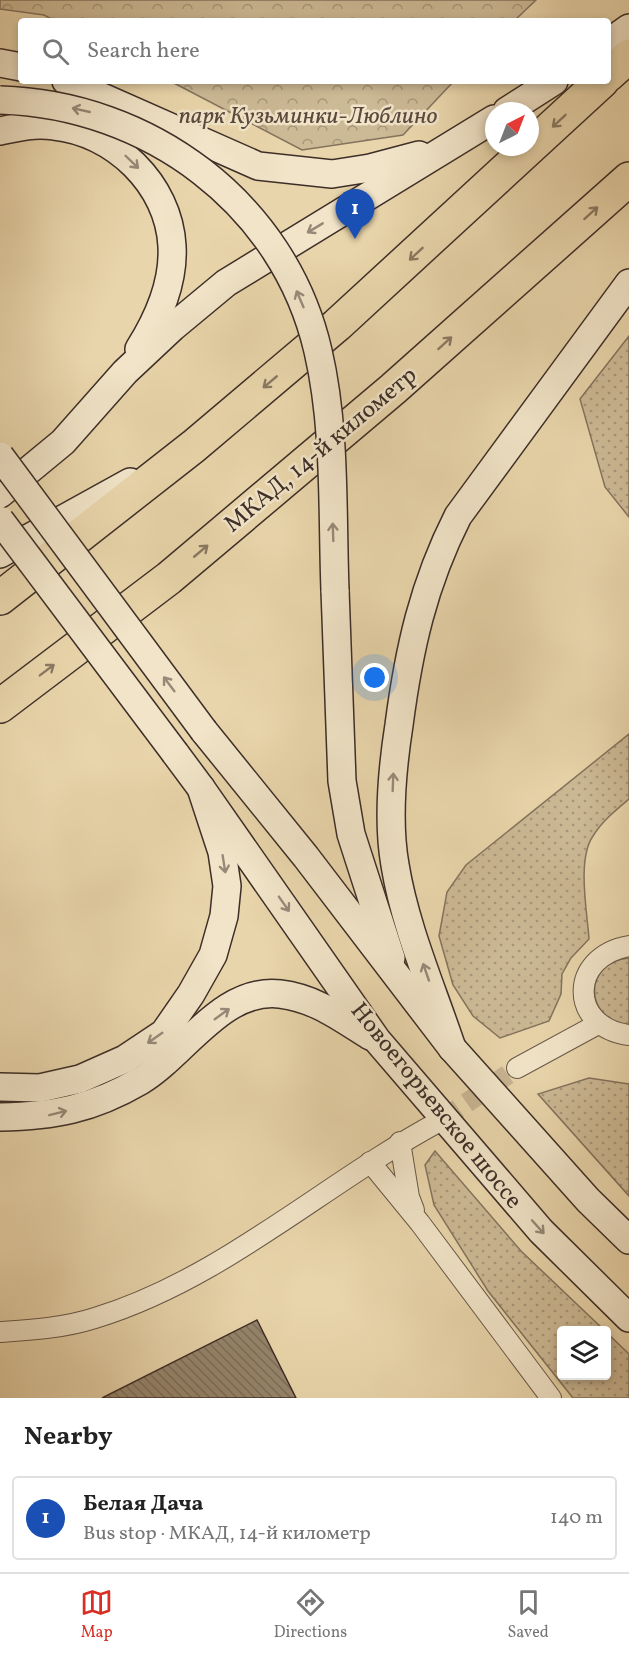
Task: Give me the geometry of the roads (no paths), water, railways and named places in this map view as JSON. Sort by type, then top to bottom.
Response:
[{"type":"highway","points":[[611,72],[629,56]]},
{"type":"highway","points":[[0,598],[194,446],[395,274],[599,84]]},
{"type":"highway","name":"МКАД, 14-й километр","points":[[0,706],[195,556],[393,389],[629,179]]},
{"type":"main road","points":[[611,41],[629,28]]},
{"type":"main road","points":[[0,63],[18,66]]},
{"type":"main road","points":[[73,84],[258,166],[332,174],[405,160],[454,142]]},
{"type":"main road","points":[[521,102],[549,84]]},
{"type":"main road","points":[[0,100],[56,105],[90,113],[133,129],[183,156],[210,177],[250,218],[278,255],[294,285],[318,349],[329,428],[336,684],[342,781],[354,846],[397,976]]},
{"type":"main road","points":[[0,494],[63,442],[125,372],[172,327],[226,283],[485,123]]},
{"type":"main road","points":[[0,131],[38,125],[56,126],[88,135],[119,150],[138,168],[157,193],[168,222],[172,246],[170,277],[162,304],[147,336],[125,372]]},
{"type":"main road","points":[[452,1048],[406,913],[394,864],[391,816],[393,761],[408,655],[436,558],[458,516],[629,283]]},
{"type":"main road","points":[[0,554],[194,446]]},
{"type":"main road","name":"Новоегорьевское шоссе","points":[[0,456],[232,768],[306,857],[452,1048],[588,1200],[629,1240]]},
{"type":"main road","name":"Новоегорьевское шоссе","points":[[0,520],[201,788],[377,1040],[541,1231],[629,1318]]},
{"type":"main road","points":[[0,1087],[40,1088],[80,1079],[125,1059],[164,1033],[191,994],[213,955],[224,916],[227,886],[222,852],[201,788]]},
{"type":"main road","points":[[0,1117],[44,1116],[94,1104],[141,1080],[224,1011],[250,997],[278,993],[310,1000],[377,1040]]},
{"type":"street","points":[[629,946],[612,949],[597,958],[586,974],[583,992],[587,1009],[598,1024],[613,1033],[629,1035]]},
{"type":"street","points":[[517,1068],[598,1024]]},
{"type":"street","points":[[0,1332],[39,1329],[93,1319],[137,1303],[184,1281],[244,1246],[400,1142],[442,1120]]},
{"type":"street","points":[[400,1142],[409,1197],[420,1223]]},
{"type":"street","points":[[370,1162],[420,1223],[551,1398]]},
{"type":"tunnel","points":[[442,1120],[517,1068]]},
{"type":"place","name":"Белая Дача","points":[[355,239]]},
{"type":"park label","name":"парк Кузьминки-Люблино","points":[[308,115]]}]
